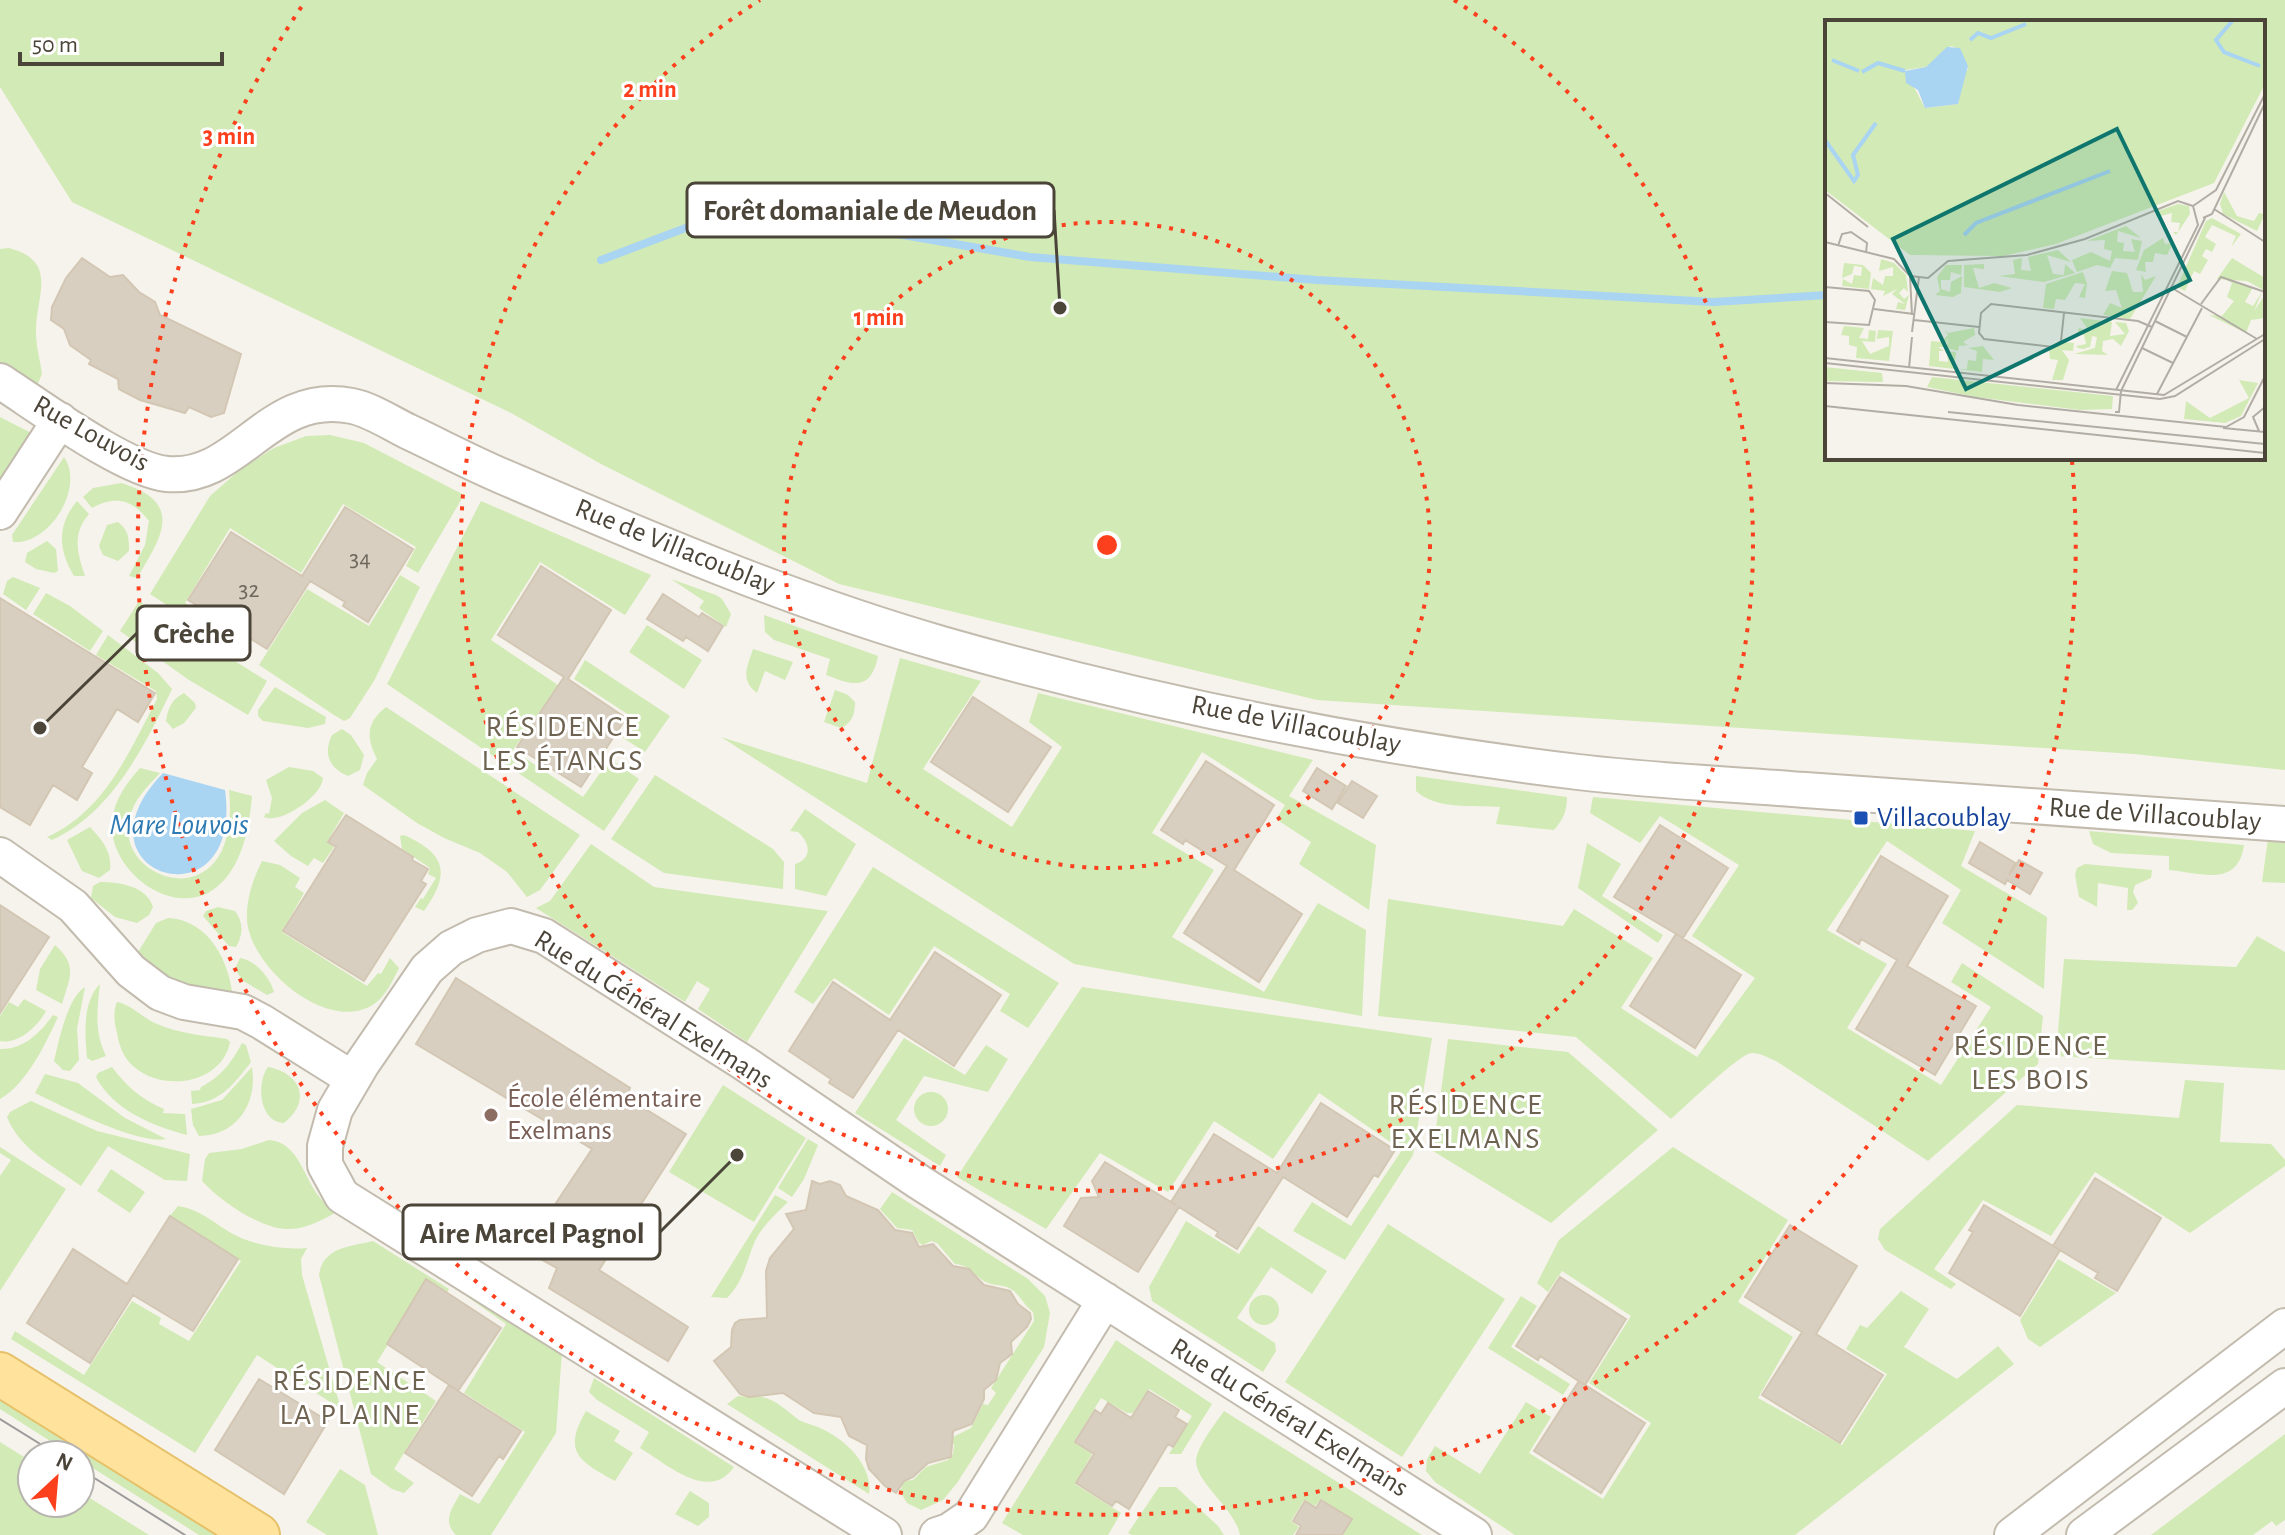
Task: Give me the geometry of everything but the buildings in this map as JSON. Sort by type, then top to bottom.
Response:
[{"type":"main road","points":[[0,1374],[258,1535]]},
{"type":"street","name":"Rue Louvois","points":[[0,381],[133,464],[166,474],[191,472],[216,464],[262,429],[299,408],[325,403],[358,407]]},
{"type":"street","name":"Rue de Villacoublay","points":[[358,407],[486,470],[679,552],[764,584],[939,643],[1042,671],[1255,720],[1406,747],[1579,772],[2285,824]]},
{"type":"street","points":[[0,512],[60,420]]},
{"type":"street","points":[[0,855],[73,906],[131,971],[160,993],[184,1002],[243,1012],[353,1079]]},
{"type":"street","name":"Rue du Général Exelmans","points":[[884,1535],[342,1196],[325,1165],[325,1146],[335,1110],[427,969],[451,948],[477,935],[511,926],[544,936],[1474,1535]]},
{"type":"street","points":[[937,1535],[971,1516],[1105,1300]]},
{"type":"street","points":[[2012,1535],[2285,1326]]},
{"type":"street","points":[[2093,1532],[2285,1386]]},
{"type":"green space","points":[[0,0],[2285,0],[2285,770],[2134,754],[1317,700],[839,584],[601,464],[513,414],[72,202],[0,87]]},
{"type":"green space","points":[[9,248],[25,254],[40,271],[41,293],[36,331],[42,374],[36,388],[0,364],[0,249]]},
{"type":"green space","points":[[0,417],[39,437],[0,500]]},
{"type":"green space","points":[[330,435],[364,443],[464,495],[418,573],[406,566],[416,547],[343,504],[301,573],[230,528],[185,603],[211,620],[205,630],[150,594],[210,496],[242,468],[274,448],[306,436]]},
{"type":"green space","points":[[64,457],[70,483],[60,512],[40,534],[13,542],[12,535]]},
{"type":"green space","points":[[121,483],[141,491],[154,500],[161,510],[160,534],[137,578],[129,576],[145,545],[149,521],[130,504],[116,501],[92,508],[83,497],[93,488]]},
{"type":"green space","points":[[77,501],[89,514],[78,536],[85,576],[74,576],[65,557],[62,538],[66,519]]},
{"type":"green space","points":[[481,501],[651,575],[625,615],[540,562],[491,640],[558,685],[513,750],[583,797],[610,759],[639,779],[604,831],[387,684]]},
{"type":"green space","points":[[118,522],[128,535],[129,551],[118,561],[103,555],[99,546],[107,525]]},
{"type":"green space","points":[[47,541],[56,549],[58,571],[54,573],[36,569],[25,562],[27,553]]},
{"type":"green space","points":[[400,575],[420,587],[374,681],[350,718],[344,721],[259,665],[307,589],[369,626]]},
{"type":"green space","points":[[13,577],[40,588],[26,610],[3,594],[7,581]]},
{"type":"green space","points":[[671,579],[722,599],[731,614],[726,627],[699,608],[704,601]]},
{"type":"green space","points":[[46,593],[70,606],[103,631],[90,651],[33,614]]},
{"type":"green space","points":[[139,601],[267,681],[248,715],[189,680],[120,631]]},
{"type":"green space","points":[[764,615],[878,656],[871,676],[859,683],[852,683],[826,675],[830,659],[774,640],[765,632]]},
{"type":"green space","points":[[647,625],[702,660],[684,689],[629,652]]},
{"type":"green space","points":[[108,635],[158,673],[172,689],[138,754],[109,795],[73,828],[52,840],[47,837],[67,826],[100,796],[125,759],[157,699],[156,691],[96,655]]},
{"type":"green space","points":[[753,649],[793,662],[785,680],[765,671],[757,693],[748,683],[746,673]]},
{"type":"green space","points":[[900,658],[981,681],[923,769],[1012,827],[1062,747],[1029,722],[1038,693],[1313,760],[1289,796],[1376,845],[1369,910],[1299,864],[1311,842],[1276,819],[1285,805],[1202,752],[1152,833],[1214,870],[1172,937],[1264,992],[1318,903],[1366,930],[1362,1016],[1074,964],[721,737],[867,783]]},
{"type":"green space","points":[[585,660],[670,716],[645,752],[620,736],[632,717],[574,679]]},
{"type":"green space","points":[[275,687],[326,717],[325,724],[308,728],[263,721],[258,716],[258,710]]},
{"type":"green space","points":[[835,690],[848,695],[855,702],[852,718],[841,728],[824,722]]},
{"type":"green space","points":[[184,693],[196,708],[184,723],[173,729],[166,721],[168,712],[174,701]]},
{"type":"green space","points":[[386,707],[580,835],[540,890],[527,897],[507,872],[480,853],[417,823],[363,785],[377,759],[371,744],[371,725]]},
{"type":"green space","points":[[342,729],[351,735],[364,755],[360,770],[348,776],[332,765],[328,754],[332,735]]},
{"type":"green space","points":[[289,767],[313,771],[323,778],[321,785],[308,800],[289,813],[280,817],[264,817],[266,813],[269,814],[272,798],[266,780]]},
{"type":"green space","points":[[140,768],[160,773],[134,805],[129,819],[130,842],[141,861],[158,873],[179,878],[199,874],[217,859],[228,832],[229,790],[252,796],[245,837],[236,863],[219,885],[208,893],[192,898],[159,892],[144,884],[121,858],[114,843],[114,810]]},
{"type":"green space","points":[[655,775],[773,849],[784,862],[783,889],[664,873],[611,839]]},
{"type":"green space","points":[[1416,776],[1567,797],[1566,807],[1554,830],[1496,824],[1500,807],[1434,801],[1416,791]]},
{"type":"green space","points":[[1593,797],[1975,831],[1961,866],[2047,917],[2044,989],[1942,923],[1961,890],[1887,841],[1827,930],[1887,964],[1847,1028],[1941,1085],[1991,1007],[1951,982],[1962,963],[2043,1016],[2038,1064],[1928,1161],[1776,1061],[1757,1053],[1744,1056],[1671,1119],[1576,1037],[1378,1016],[1388,899],[1563,926],[1574,909],[1653,958],[1621,1008],[1697,1057],[1755,978],[1692,936],[1739,865],[1660,816],[1640,843],[1590,813]]},
{"type":"green space","points":[[325,800],[344,813],[327,842],[334,847],[323,863],[314,858],[308,866],[274,841],[302,813]]},
{"type":"green space","points":[[805,809],[856,844],[826,896],[795,889],[795,864],[805,858],[808,850],[802,836],[790,831]]},
{"type":"green space","points":[[90,827],[108,851],[110,870],[99,878],[82,871],[67,840]]},
{"type":"green space","points":[[2089,831],[2244,845],[2234,867],[2226,873],[2205,875],[2169,870],[2169,856],[2111,853],[2093,844]]},
{"type":"green space","points":[[404,835],[429,850],[440,866],[438,886],[424,911],[415,907],[436,878],[428,874],[430,868],[402,849],[400,836]]},
{"type":"green space","points":[[2268,839],[2285,840],[2285,883],[2262,882]]},
{"type":"green space","points":[[1587,843],[1621,864],[1602,896],[1663,935],[1658,943],[1578,888]]},
{"type":"green space","points":[[591,844],[654,887],[828,911],[747,1042],[698,1009],[710,989],[697,981],[685,1002],[536,908],[550,901]]},
{"type":"green space","points":[[262,861],[280,865],[300,878],[295,887],[304,893],[282,932],[367,986],[378,973],[381,974],[390,958],[399,968],[378,1001],[355,1011],[335,1011],[294,991],[276,975],[251,938],[247,920],[251,889]]},
{"type":"green space","points":[[2085,864],[2152,870],[2151,878],[2135,885],[2133,892],[2138,903],[2132,910],[2127,910],[2128,888],[2098,883],[2097,907],[2079,897],[2075,875],[2077,868]]},
{"type":"green space","points":[[873,867],[1059,983],[1028,1028],[1000,1011],[1010,994],[934,946],[889,1015],[834,978],[813,1004],[794,992]]},
{"type":"green space","points":[[100,882],[124,884],[145,894],[153,907],[149,915],[137,923],[115,917],[91,898],[93,886]]},
{"type":"green space","points":[[218,907],[235,911],[240,920],[242,929],[236,947],[229,946],[203,916],[206,911]]},
{"type":"green space","points":[[168,918],[195,926],[215,946],[227,971],[233,999],[176,988],[135,957],[156,923]]},
{"type":"green space","points":[[2257,936],[2285,952],[2285,1070],[2056,1056],[2064,959],[2236,967]]},
{"type":"green space","points":[[55,945],[67,959],[70,972],[62,1004],[36,990],[40,969]]},
{"type":"green space","points":[[240,958],[261,970],[274,992],[267,995],[242,980],[235,969]]},
{"type":"green space","points":[[100,984],[98,1029],[106,1056],[92,1061],[87,1058],[87,1009]]},
{"type":"green space","points":[[85,987],[77,1029],[79,1060],[70,1071],[63,1070],[54,1061],[61,1032],[73,1000]]},
{"type":"green space","points":[[1082,987],[1432,1038],[1413,1155],[1345,1260],[1293,1231],[1312,1202],[1351,1226],[1402,1150],[1319,1093],[1273,1159],[1214,1121],[1168,1192],[1100,1153],[1046,1229],[957,1177]]},
{"type":"green space","points":[[24,999],[46,1011],[27,1033],[14,1040],[0,1041],[0,1016],[9,1002],[18,1007]]},
{"type":"green space","points":[[117,1002],[166,1027],[227,1039],[230,1042],[225,1056],[216,1067],[190,1080],[160,1080],[145,1074],[133,1066],[120,1046],[115,1021]]},
{"type":"green space","points":[[53,1015],[58,1017],[34,1062],[18,1084],[0,1099],[0,1049],[16,1047],[30,1039]]},
{"type":"green space","points":[[904,1038],[965,1075],[986,1045],[1008,1059],[988,1092],[924,1076],[896,1120],[946,1155],[940,1166],[855,1113]]},
{"type":"green space","points":[[1448,1039],[1568,1052],[1658,1130],[1551,1223],[1433,1151]]},
{"type":"green space","points":[[242,1043],[246,1045],[251,1062],[239,1077],[219,1096],[192,1104],[191,1091],[200,1090],[220,1074]]},
{"type":"green space","points":[[112,1067],[135,1092],[164,1109],[163,1113],[185,1114],[187,1135],[135,1115],[113,1099],[96,1077]]},
{"type":"green space","points":[[252,1067],[252,1093],[242,1115],[224,1130],[199,1136],[193,1125],[191,1109],[222,1100]]},
{"type":"green space","points":[[268,1067],[288,1075],[299,1089],[298,1106],[284,1123],[269,1116],[262,1101],[262,1082]]},
{"type":"green space","points":[[45,1074],[78,1083],[125,1118],[166,1139],[119,1131],[35,1093]]},
{"type":"green space","points":[[2185,1080],[2224,1083],[2220,1142],[2271,1144],[2285,1160],[2285,1166],[2190,1233],[2095,1172],[2051,1236],[1983,1200],[1934,1269],[1956,1284],[1951,1289],[1885,1250],[1878,1239],[1880,1229],[2017,1105],[2179,1118]]},
{"type":"green space","points":[[723,1085],[806,1138],[754,1222],[669,1172]]},
{"type":"green space","points":[[931,1092],[943,1097],[948,1109],[943,1121],[931,1126],[919,1121],[914,1109],[919,1097]]},
{"type":"green space","points":[[31,1101],[97,1131],[190,1154],[187,1181],[165,1180],[108,1146],[81,1186],[29,1148],[13,1128],[7,1117],[10,1112]]},
{"type":"green space","points":[[808,1139],[818,1145],[804,1179],[792,1197],[778,1188]]},
{"type":"green space","points":[[269,1140],[279,1142],[293,1153],[317,1194],[335,1213],[301,1228],[278,1228],[242,1212],[202,1181],[205,1159],[209,1153],[242,1149]]},
{"type":"green space","points":[[0,1147],[66,1189],[0,1291],[0,1176],[11,1160],[0,1153]]},
{"type":"green space","points":[[1673,1147],[1788,1220],[1738,1302],[1793,1337],[1758,1398],[1842,1445],[1887,1374],[1846,1349],[1860,1325],[1867,1328],[1901,1291],[1929,1309],[1904,1347],[1957,1379],[1998,1346],[2014,1364],[1795,1535],[1515,1535],[1435,1482],[1426,1471],[1427,1459],[1435,1446],[1480,1474],[1526,1402],[1551,1417],[1529,1453],[1603,1499],[1651,1423],[1589,1383],[1631,1316],[1562,1271],[1548,1292],[1537,1283],[1559,1240]]},
{"type":"green space","points":[[111,1169],[145,1192],[130,1213],[97,1191]]},
{"type":"green space","points":[[892,1192],[1028,1279],[1045,1296],[1050,1313],[1044,1347],[957,1483],[943,1500],[921,1510],[907,1503],[900,1491],[904,1481],[913,1480],[926,1467],[948,1460],[953,1454],[954,1445],[949,1439],[971,1428],[983,1404],[988,1405],[996,1393],[991,1388],[1034,1321],[1033,1312],[1011,1289],[984,1281],[967,1268],[955,1264],[937,1243],[931,1241],[923,1245],[912,1230],[897,1228],[880,1209]]},
{"type":"green space","points":[[775,1195],[788,1202],[758,1236],[737,1285],[727,1298],[711,1297]]},
{"type":"green space","points":[[178,1206],[195,1211],[247,1240],[272,1247],[307,1248],[301,1259],[302,1275],[341,1409],[257,1355],[195,1453],[11,1339],[15,1331],[84,1375],[132,1301],[161,1318],[159,1324],[189,1341],[241,1261],[170,1216]]},
{"type":"green space","points":[[1186,1221],[1239,1254],[1258,1226],[1327,1271],[1312,1294],[1271,1267],[1237,1318],[1275,1343],[1276,1351],[1263,1372],[1152,1301],[1149,1287]]},
{"type":"green space","points":[[1388,1224],[1505,1299],[1402,1457],[1285,1382]]},
{"type":"green space","points":[[373,1241],[449,1289],[438,1307],[418,1296],[377,1362],[436,1401],[394,1469],[414,1483],[404,1493],[392,1489],[371,1474],[319,1275],[326,1259],[338,1250]]},
{"type":"green space","points":[[2058,1259],[2116,1293],[2040,1347],[2028,1339],[2020,1320]]},
{"type":"green space","points":[[472,1293],[562,1352],[556,1433],[491,1535],[456,1535],[450,1525],[450,1514],[460,1494],[479,1504],[525,1432],[464,1393],[506,1324],[469,1298]]},
{"type":"green space","points":[[1264,1295],[1274,1300],[1279,1310],[1274,1320],[1264,1325],[1254,1320],[1249,1310],[1254,1300]]},
{"type":"green space","points":[[1521,1296],[1537,1306],[1511,1347],[1570,1384],[1563,1395],[1488,1348]]},
{"type":"green space","points":[[1116,1340],[1212,1404],[1181,1454],[1169,1454],[1192,1416],[1149,1389],[1133,1413],[1127,1413],[1101,1398],[1074,1442],[1092,1454],[1075,1484],[1121,1513],[1108,1535],[1023,1535],[1002,1523]]},
{"type":"green space","points":[[594,1378],[734,1467],[724,1477],[713,1481],[700,1481],[675,1471],[640,1448],[649,1432],[589,1392]]},
{"type":"green space","points":[[0,1388],[80,1439],[47,1439],[0,1409]]},
{"type":"green space","points":[[738,1396],[759,1397],[777,1403],[799,1420],[840,1440],[862,1464],[867,1474],[869,1494],[727,1404]]},
{"type":"green space","points":[[586,1411],[620,1431],[614,1441],[633,1453],[615,1481],[578,1454],[575,1436]]},
{"type":"green space","points":[[1224,1411],[1422,1535],[1343,1535],[1352,1519],[1321,1499],[1315,1506],[1304,1500],[1291,1521],[1299,1527],[1293,1535],[1240,1535],[1230,1513],[1206,1483],[1196,1464],[1202,1444]]},
{"type":"green space","points":[[2285,1434],[2285,1520],[2276,1526],[2272,1521],[2253,1535],[2151,1535]]},
{"type":"green space","points":[[0,1442],[16,1452],[16,1519],[96,1519],[96,1502],[149,1535],[0,1535]]},
{"type":"green space","points":[[96,1449],[232,1535],[199,1535],[96,1470]]},
{"type":"green space","points":[[340,1469],[365,1485],[378,1535],[327,1535],[306,1522]]},
{"type":"green space","points":[[1159,1487],[1176,1487],[1224,1535],[1128,1533]]},
{"type":"green space","points":[[690,1491],[709,1503],[709,1517],[698,1526],[675,1514]]},
{"type":"water","name":"Mare Louvois","points":[[163,773],[225,790],[224,834],[209,861],[188,873],[164,872],[144,860],[134,838],[138,809]]},
{"type":"waterway","points":[[601,260],[741,207],[1030,257],[1317,280],[1713,302],[1825,295]]},
{"type":"tram line","points":[[0,1419],[32,1439]]},
{"type":"tram line","points":[[96,1479],[185,1535]]},
{"type":"place","name":"Forêt domaniale de Meudon","points":[[1060,308]]},
{"type":"place","name":"Crèche","points":[[40,728]]},
{"type":"place","name":"Villacoublay","points":[[1861,818]]},
{"type":"place","name":"École élémentaire Exelmans","points":[[491,1115]]},
{"type":"place","name":"Aire Marcel Pagnol","points":[[737,1155]]},
{"type":"district","name":"RÉSIDENCE LES ÉTANGS","points":[[563,744]]},
{"type":"district","name":"RÉSIDENCE LES BOIS","points":[[2031,1063]]},
{"type":"district","name":"RÉSIDENCE EXELMANS","points":[[1466,1122]]},
{"type":"district","name":"RÉSIDENCE LA PLAINE","points":[[350,1398]]}]
